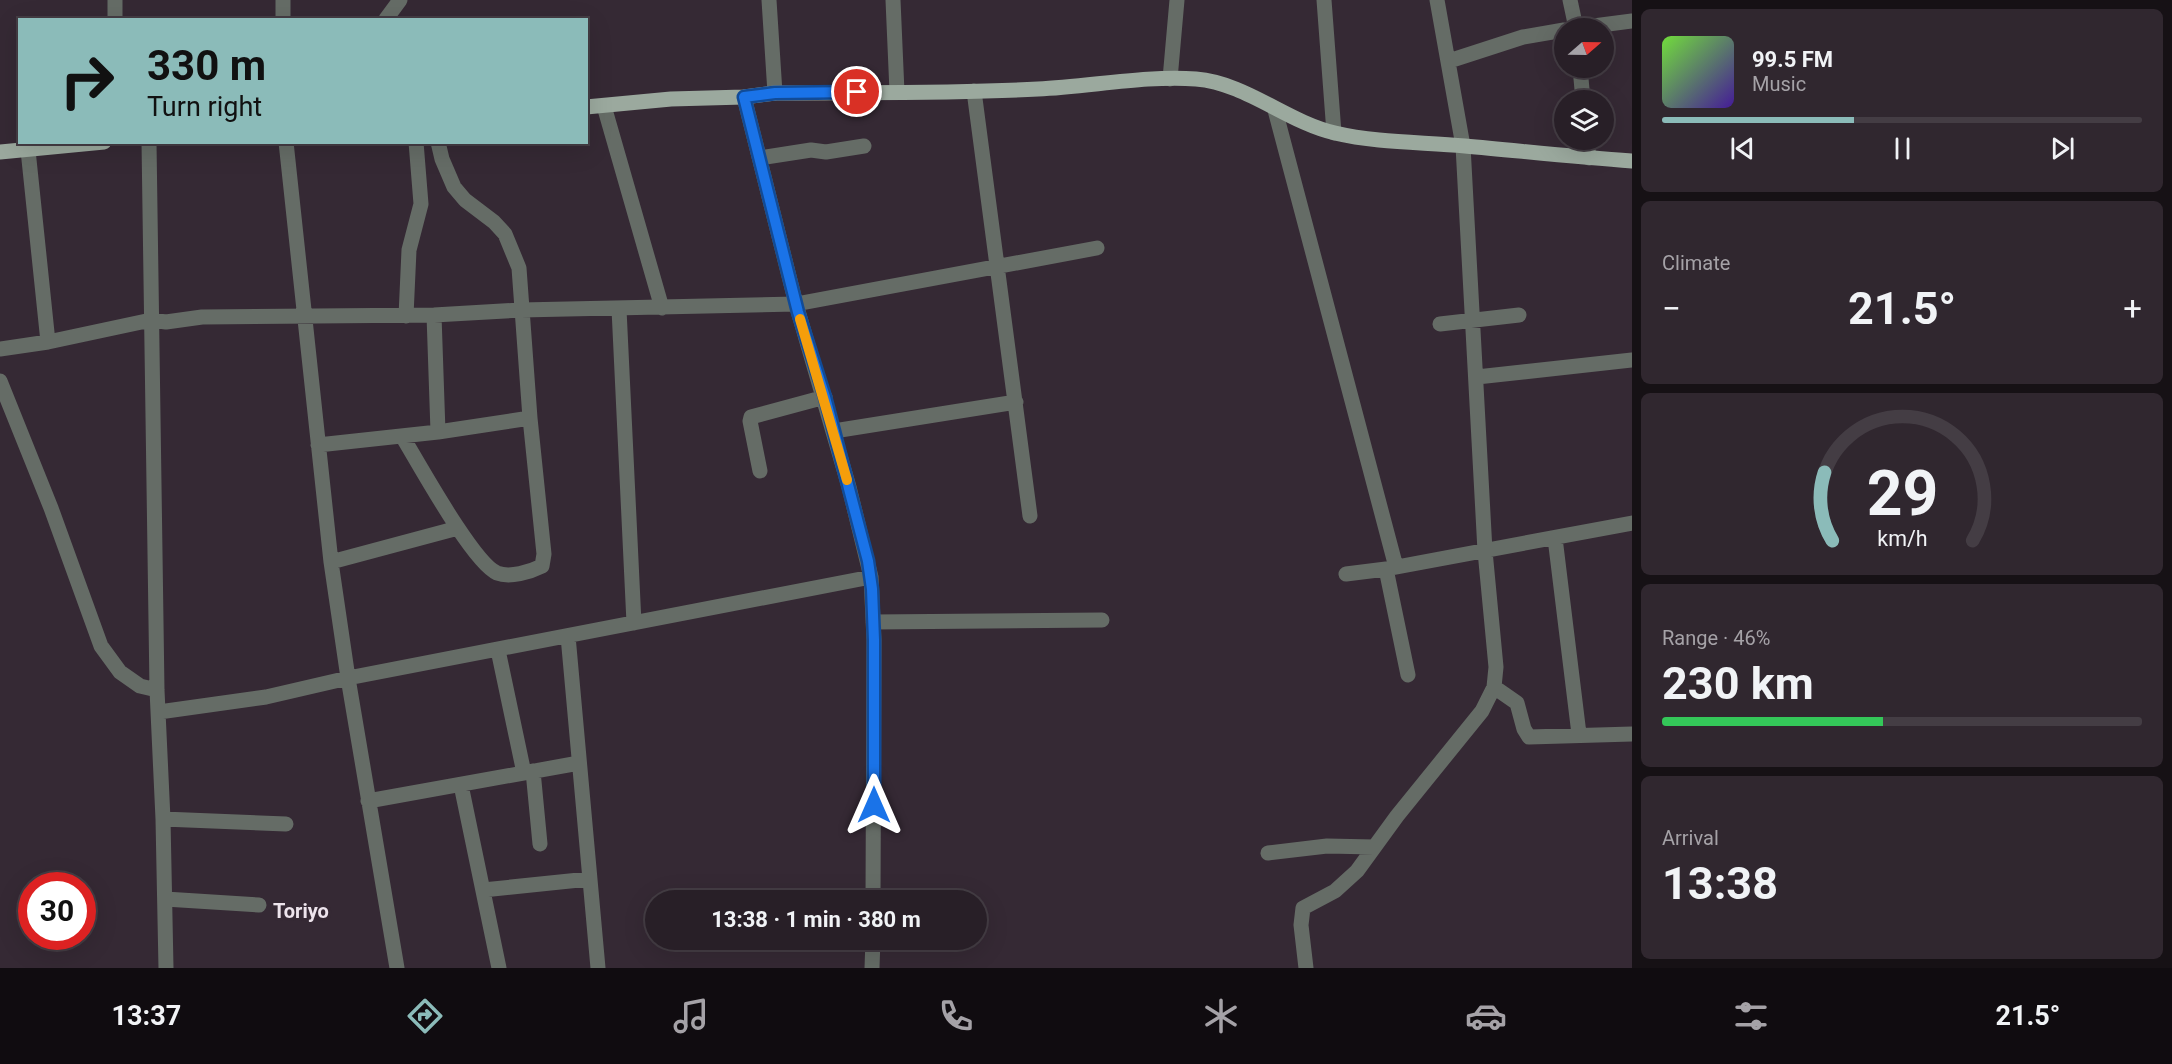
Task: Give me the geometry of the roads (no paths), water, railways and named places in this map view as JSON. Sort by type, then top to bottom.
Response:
[{"type":"main road","points":[[588,107],[775,93],[1047,89],[1195,79],[1223,84],[1275,110],[1334,133],[1413,144],[1463,146],[1632,161]]},
{"type":"main road","points":[[0,152],[85,144]]},
{"type":"street","points":[[115,0],[115,18]]},
{"type":"street","points":[[283,0],[283,18]]},
{"type":"street","points":[[386,18],[387,0]]},
{"type":"street","points":[[387,18],[400,0]]},
{"type":"street","points":[[769,0],[775,93]]},
{"type":"street","points":[[893,0],[897,92]]},
{"type":"street","points":[[1170,79],[1177,0]]},
{"type":"street","points":[[1324,0],[1334,133]]},
{"type":"street","points":[[1306,968],[1300,925],[1303,908],[1344,884],[1357,871],[1482,711],[1494,687],[1496,667],[1485,551],[1463,146],[1437,0]]},
{"type":"street","points":[[1570,0],[1574,18]]},
{"type":"street","points":[[1614,23],[1632,21]]},
{"type":"street","points":[[1449,61],[1522,37],[1554,32]]},
{"type":"street","points":[[974,91],[1030,516]]},
{"type":"street","points":[[744,97],[796,304],[825,397],[864,543],[871,578],[873,890]]},
{"type":"street","points":[[604,106],[662,308]]},
{"type":"street","points":[[1275,110],[1391,568],[1408,675]]},
{"type":"street","points":[[148,144],[157,690],[163,819],[166,968]]},
{"type":"street","points":[[286,144],[331,562],[348,678],[397,968]]},
{"type":"street","points":[[406,316],[410,250],[421,204],[416,144]]},
{"type":"street","points":[[402,436],[458,528],[480,558],[497,573],[512,575],[542,566],[544,548],[530,418],[519,268],[505,234],[494,222],[465,200],[454,187],[438,144]]},
{"type":"street","points":[[760,158],[811,150],[826,152],[864,146]]},
{"type":"street","points":[[28,150],[48,342]]},
{"type":"street","points":[[1588,150],[1589,158]]},
{"type":"street","points":[[0,349],[48,342],[151,321],[166,322],[202,317],[406,316],[521,310],[796,304],[1097,248]]},
{"type":"street","points":[[619,309],[634,624]]},
{"type":"street","points":[[434,315],[438,432]]},
{"type":"street","points":[[1440,324],[1519,315]]},
{"type":"street","points":[[1477,377],[1632,360]]},
{"type":"street","points":[[0,381],[51,508],[101,645],[120,672],[140,686],[157,690]]},
{"type":"street","points":[[760,471],[751,417],[825,397]]},
{"type":"street","points":[[834,431],[1016,402]]},
{"type":"street","points":[[318,445],[438,432],[530,418]]},
{"type":"street","points":[[1346,574],[1391,568],[1632,523]]},
{"type":"street","points":[[331,562],[458,528]]},
{"type":"street","points":[[1555,538],[1579,734]]},
{"type":"street","points":[[159,712],[266,697],[348,678],[871,578]]},
{"type":"street","points":[[873,622],[1102,620]]},
{"type":"street","points":[[568,636],[598,968]]},
{"type":"street","points":[[498,650],[528,772],[540,844]]},
{"type":"street","points":[[1494,687],[1517,703],[1529,737],[1632,734]]},
{"type":"street","points":[[368,801],[579,763]]},
{"type":"street","points":[[462,785],[499,968]]},
{"type":"street","points":[[163,819],[286,824]]},
{"type":"street","points":[[1268,853],[1309,847],[1374,847]]},
{"type":"street","points":[[483,890],[589,879]]},
{"type":"street","points":[[165,900],[259,905]]},
{"type":"street","points":[[872,968],[873,950]]},
{"type":"district","name":"Toriyo","points":[[301,911]]}]
